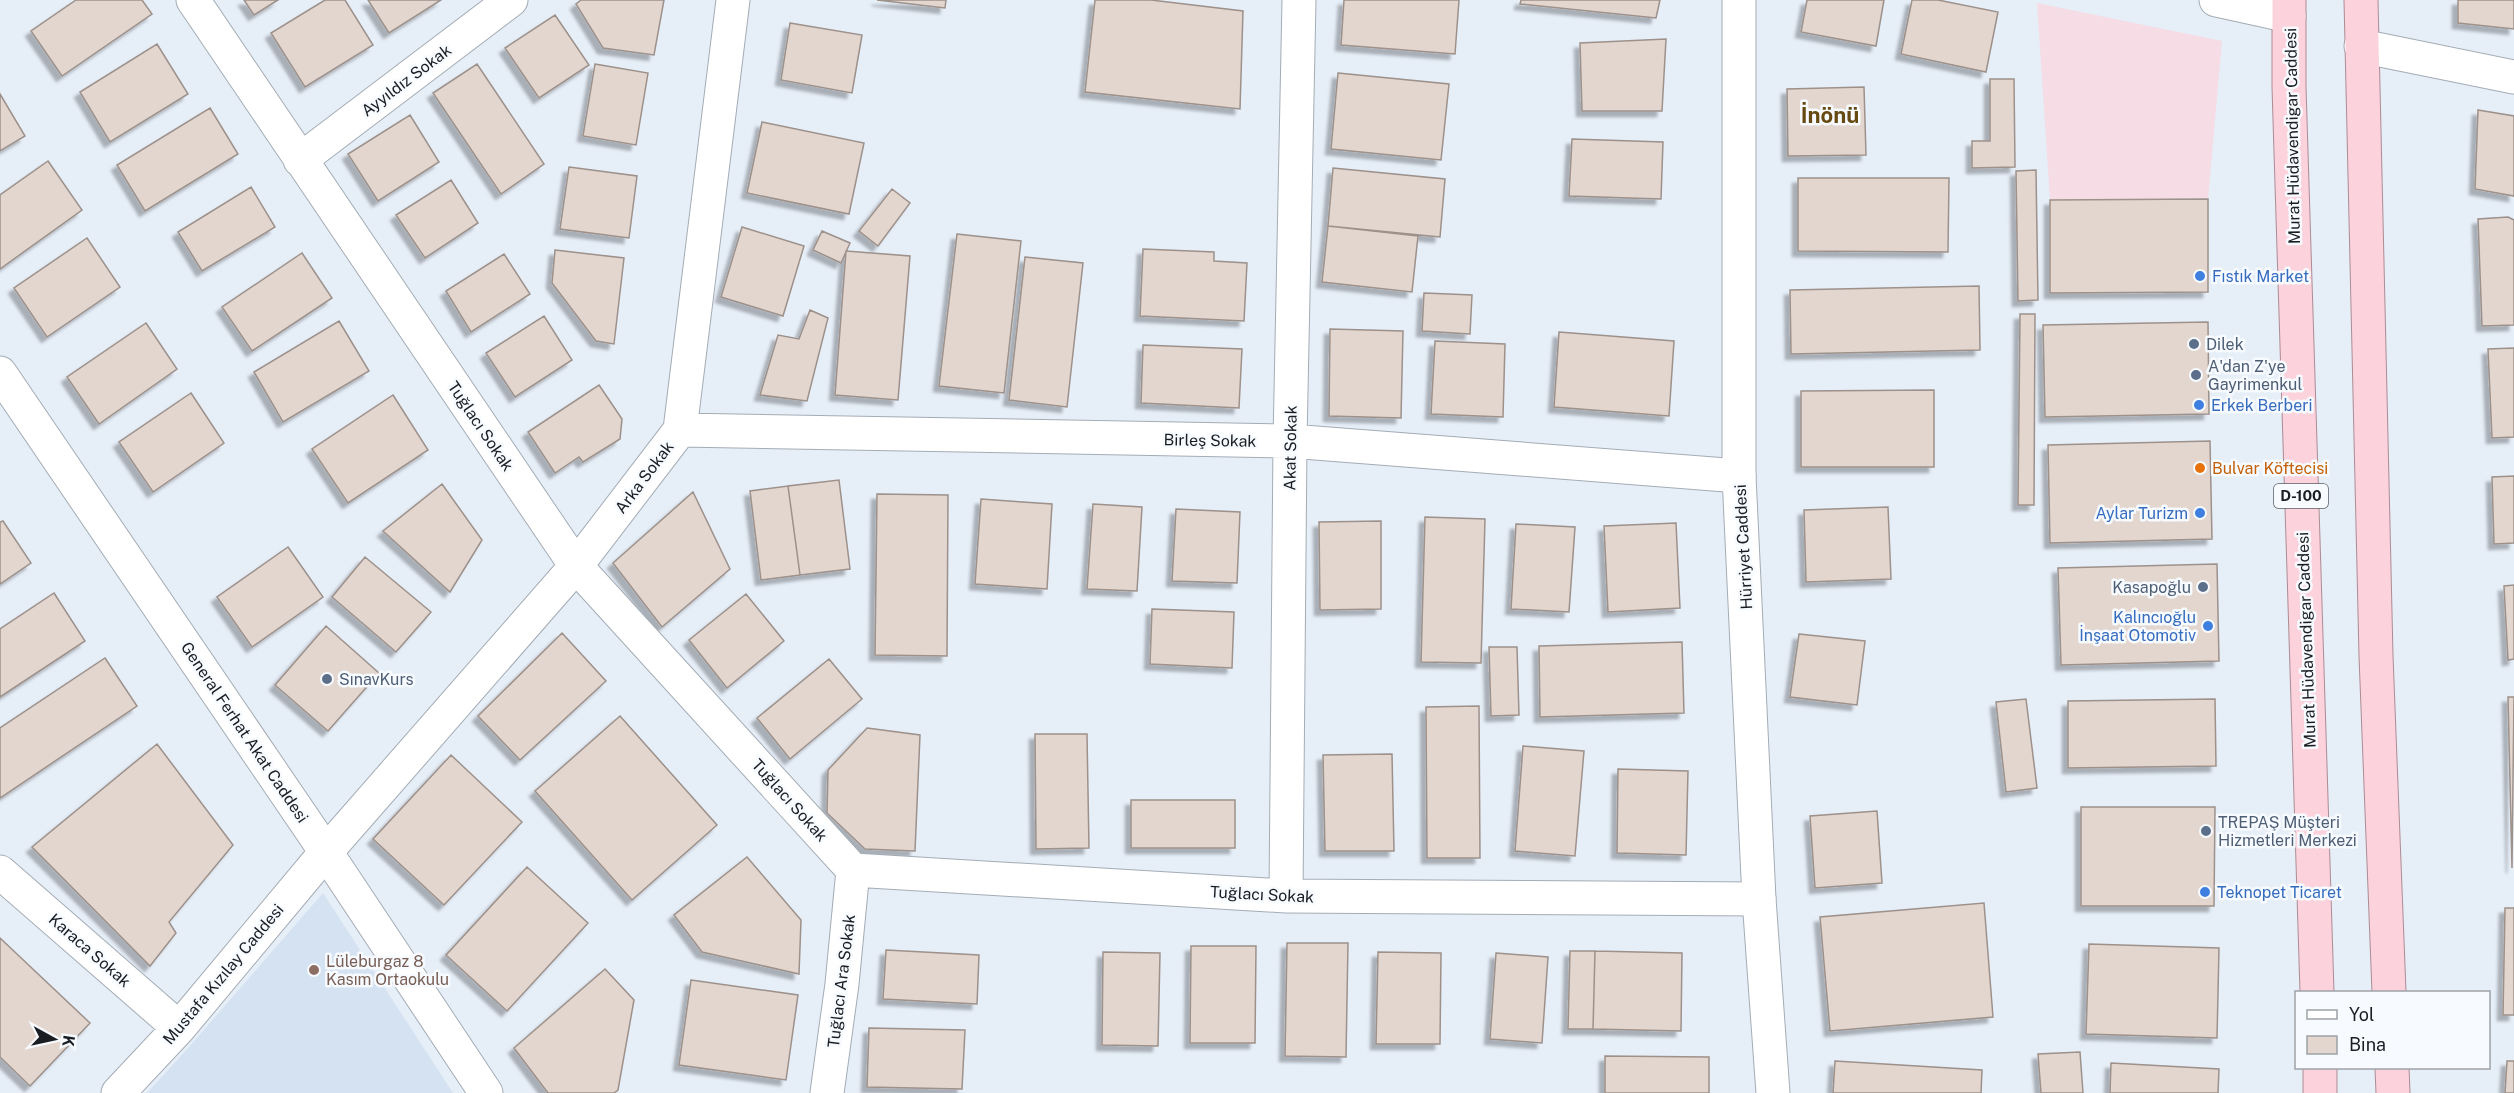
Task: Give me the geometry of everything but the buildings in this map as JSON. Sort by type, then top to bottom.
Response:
[{"type":"highway","points":[[2361,0],[2376,656],[2389,991]]},
{"type":"highway","name":"Murat Hüdavendigar Caddesi","points":[[2289,8],[2289,99],[2317,991]]},
{"type":"highway","points":[[2320,1069],[2320,1093]]},
{"type":"highway","points":[[2392,1069],[2393,1093]]},
{"type":"street","name":"Tuğlacı Sokak","points":[[193,0],[576,566],[853,870],[1286,896],[1758,899]]},
{"type":"street","name":"Ayyıldız Sokak","points":[[300,160],[511,0]]},
{"type":"street","name":"Arka Sokak","points":[[326,852],[576,566],[680,430],[732,0]]},
{"type":"street","name":"Akat Sokak","points":[[1286,896],[1290,441],[1299,0]]},
{"type":"street","name":"Hürriyet Caddesi","points":[[1739,0],[1740,476],[1758,899],[1773,1093]]},
{"type":"street","points":[[2216,0],[2289,8]]},
{"type":"street","points":[[2361,46],[2514,77]]},
{"type":"street","name":"General Ferhat Akat Caddesi","points":[[0,373],[326,852],[486,1093]]},
{"type":"street","name":"Birleş Sokak","points":[[680,430],[1290,441],[1740,476]]},
{"type":"street","name":"Mustafa Kızılay Caddesi","points":[[118,1093],[179,1029],[326,852]]},
{"type":"street","name":"Tuğlacı Ara Sokak","points":[[827,1093],[842,984],[853,870]]},
{"type":"street","name":"Karaca Sokak","points":[[0,872],[179,1029]]},
{"type":"shaded area","points":[[2037,3],[2222,41],[2208,199],[2050,200]]},
{"type":"shaded area","name":"Lüleburgaz 8 Kasım Ortaokulu","points":[[323,893],[453,1093],[147,1093],[189,1047]]},
{"type":"place","name":"Fıstık Market","points":[[2200,276]]},
{"type":"place","name":"Dilek","points":[[2194,344]]},
{"type":"place","name":"A'dan Z'ye Gayrimenkul","points":[[2196,375]]},
{"type":"place","name":"Erkek Berberi","points":[[2199,405]]},
{"type":"place","name":"Bulvar Köftecisi","points":[[2200,468]]},
{"type":"place","name":"Aylar Turizm","points":[[2200,513]]},
{"type":"place","name":"Kasapoğlu","points":[[2203,587]]},
{"type":"place","name":"Kalıncıoğlu İnşaat Otomotiv","points":[[2208,626]]},
{"type":"place","name":"SınavKurs","points":[[327,679]]},
{"type":"place","name":"TREPAŞ Müşteri Hizmetleri Merkezi","points":[[2206,831]]},
{"type":"place","name":"Teknopet Ticaret","points":[[2205,892]]},
{"type":"place","name":"Lüleburgaz 8 Kasım Ortaokulu","points":[[314,970]]},
{"type":"district","name":"İnönü","points":[[1830,115]]}]
